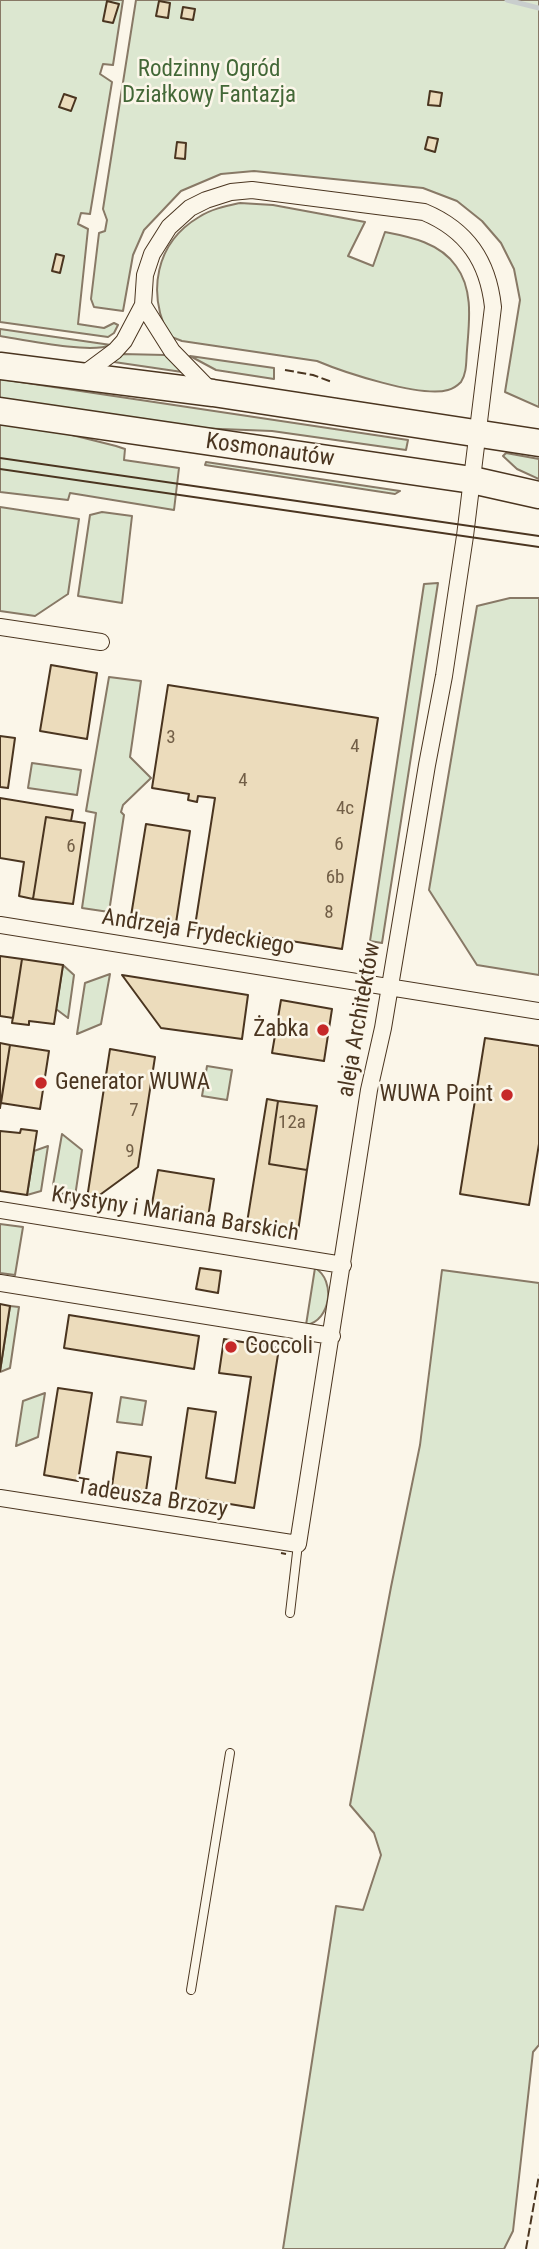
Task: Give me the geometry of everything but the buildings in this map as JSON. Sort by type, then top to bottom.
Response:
[{"type":"main road","name":"Kosmonautów","points":[[0,366],[214,393],[539,443]]},
{"type":"main road","name":"Kosmonautów","points":[[0,411],[472,481],[539,495]]},
{"type":"street","name":"aleja Architektów","points":[[143,305],[145,275],[152,254],[169,227],[190,208],[223,194],[252,190],[424,212],[444,220],[459,233],[480,259],[490,281],[493,307],[444,676],[390,986],[369,1090],[298,1544]]},
{"type":"street","points":[[80,377],[119,348],[143,305],[172,351],[214,393]]},
{"type":"street","points":[[0,627],[100,642]]},
{"type":"street","name":"Andrzeja Frydeckiego","points":[[0,925],[539,1011]]},
{"type":"street","name":"Krystyny i Mariana Barskich","points":[[0,1210],[343,1265]]},
{"type":"street","points":[[0,1283],[332,1336]]},
{"type":"street","name":"Tadeusza Brzozy","points":[[0,1498],[298,1544]]},
{"type":"lane","name":"aleja Architektów","points":[[289,1613],[298,1544]]},
{"type":"lane","points":[[191,1990],[230,1752]]},
{"type":"green space","name":"Rodzinny Ogród Działkowy Fantazja","points":[[0,0],[123,0],[113,65],[103,64],[100,74],[112,82],[90,214],[81,213],[78,224],[88,229],[78,324],[104,328],[114,323],[118,325],[108,337],[0,322]]},
{"type":"green space","name":"Rodzinny Ogród Działkowy Fantazja","points":[[136,0],[539,0],[539,407],[505,392],[520,300],[514,269],[501,243],[482,221],[457,201],[423,188],[254,171],[221,174],[181,191],[144,230],[133,255],[123,311],[94,307],[91,299],[99,233],[105,231],[107,220],[103,209]]},
{"type":"green space","points":[[240,203],[273,205],[365,222],[348,256],[373,266],[385,232],[415,239],[442,252],[462,275],[468,296],[466,363],[461,382],[448,390],[420,390],[363,377],[317,361],[182,341],[169,336],[158,303],[159,270],[164,255],[184,228],[199,217]]},
{"type":"green space","points":[[0,329],[111,345],[88,348],[57,345],[0,336]]},
{"type":"green space","points":[[122,354],[165,355],[182,372],[114,362]]},
{"type":"green space","points":[[190,356],[274,368],[274,379],[216,370]]},
{"type":"green space","points":[[0,379],[408,440],[406,450],[272,431],[195,428],[0,400]]},
{"type":"green space","points":[[0,423],[52,430],[116,446],[125,449],[124,460],[179,468],[174,510],[70,493],[68,500],[0,492]]},
{"type":"green space","points":[[506,453],[539,459],[539,479],[517,469],[503,456]]},
{"type":"green space","points":[[206,462],[400,491],[395,494],[205,465]]},
{"type":"green space","points":[[0,507],[79,519],[68,594],[35,616],[0,611]]},
{"type":"green space","points":[[102,512],[132,516],[122,603],[78,596],[90,515]]},
{"type":"green space","points":[[438,583],[382,943],[370,941],[424,584]]},
{"type":"green space","points":[[510,598],[539,598],[539,975],[477,965],[429,890],[477,606]]},
{"type":"green space","points":[[109,677],[141,681],[130,757],[151,778],[123,805],[121,812],[124,815],[109,912],[82,908],[96,813],[86,811]]},
{"type":"green space","points":[[32,763],[81,770],[77,795],[28,788]]},
{"type":"green space","points":[[63,965],[74,975],[68,1018],[56,1009]]},
{"type":"green space","points":[[110,974],[101,1024],[77,1034],[85,983]]},
{"type":"green space","points":[[207,1066],[232,1070],[227,1100],[202,1096]]},
{"type":"green space","points":[[62,1134],[82,1150],[74,1203],[53,1185]]},
{"type":"green space","points":[[48,1146],[41,1191],[27,1195],[34,1151]]},
{"type":"green space","points":[[0,1224],[23,1227],[15,1275],[0,1273]]},
{"type":"green space","points":[[315,1268],[326,1281],[328,1299],[321,1316],[306,1325]]},
{"type":"green space","points":[[442,1270],[539,1283],[539,2045],[533,2052],[513,2231],[504,2249],[283,2249],[336,1906],[363,1910],[381,1855],[374,1833],[350,1805],[420,1445]]},
{"type":"green space","points":[[10,1306],[19,1307],[10,1368],[0,1372]]},
{"type":"green space","points":[[45,1393],[38,1437],[16,1446],[23,1401]]},
{"type":"green space","points":[[121,1397],[146,1401],[142,1425],[117,1422]]},
{"type":"waterway","points":[[507,0],[539,8]]},
{"type":"tram line","points":[[0,458],[539,536]]},
{"type":"tram line","points":[[0,469],[539,547]]},
{"type":"fence","points":[[285,370],[332,382]]},
{"type":"fence","points":[[281,1553],[286,1554]]},
{"type":"fence","points":[[526,2249],[539,2175]]},
{"type":"place","name":"Żabka","points":[[323,1030]]},
{"type":"place","name":"Generator WUWA","points":[[41,1083]]},
{"type":"place","name":"WUWA Point","points":[[507,1095]]},
{"type":"place","name":"Coccoli","points":[[231,1347]]}]
